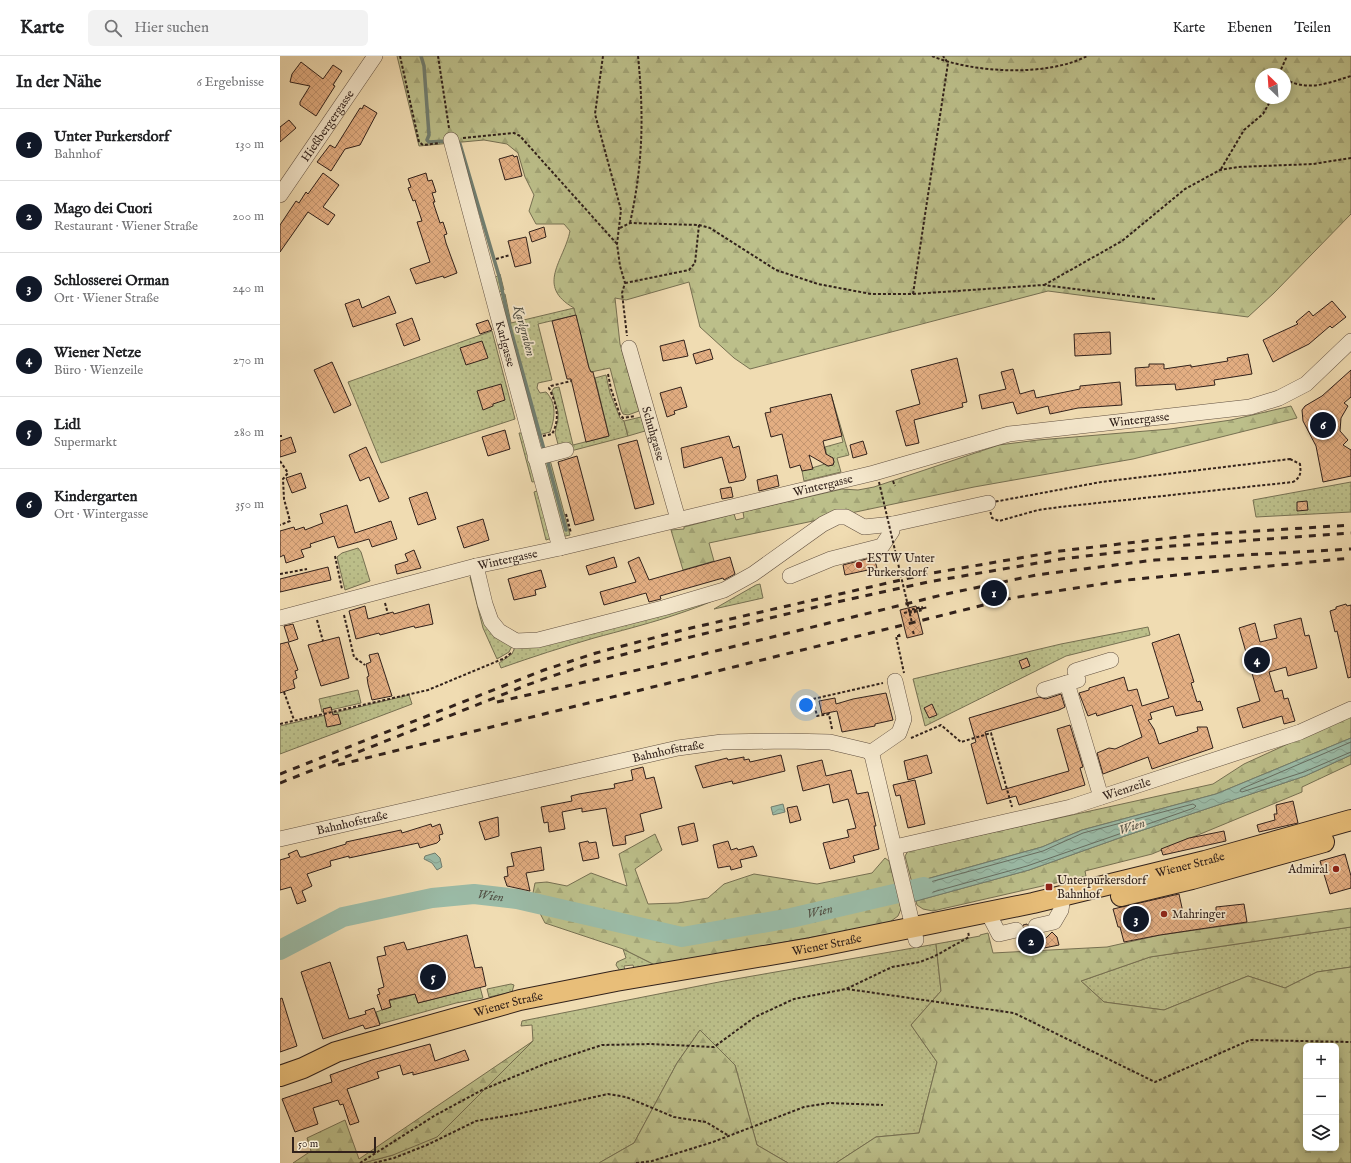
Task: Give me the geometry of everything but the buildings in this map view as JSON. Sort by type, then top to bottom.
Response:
[{"type":"main road","name":"Wiener Straße","points":[[1059,909],[1205,860],[1351,820]]},
{"type":"main road","name":"Wiener Straße","points":[[914,934],[967,930],[1192,879],[1351,834]]},
{"type":"main road","name":"Wiener Straße","points":[[280,1076],[303,1068],[339,1061],[513,1014],[914,934],[994,924]]},
{"type":"street","name":"Hießbergergasse","points":[[280,195],[285,176],[375,56]]},
{"type":"street","name":"Karlgasse","points":[[451,141],[542,456],[560,548]]},
{"type":"street","name":"Wintergasse","points":[[280,618],[476,566],[560,548],[874,473],[976,442],[1009,434],[1250,407],[1280,398],[1306,384],[1351,341]]},
{"type":"street","name":"Schuhgasse","points":[[629,348],[678,519]]},
{"type":"street","points":[[542,456],[566,450]]},
{"type":"street","points":[[476,566],[485,604],[491,621],[499,632],[516,641],[538,640],[724,590],[753,574],[823,524],[837,518],[846,517],[864,527],[893,524],[988,503]]},
{"type":"street","points":[[790,576],[831,559],[882,546],[892,531],[893,524]]},
{"type":"street","points":[[1044,690],[1078,680],[1076,671],[1111,660]]},
{"type":"street","points":[[895,680],[904,719],[899,733],[870,753],[874,761],[909,907],[914,934]]},
{"type":"street","points":[[1067,683],[1101,797]]},
{"type":"street","name":"Wienzeile","points":[[896,854],[1015,820],[1071,807],[1300,732],[1351,709]]},
{"type":"street","name":"Bahnhofstraße","points":[[280,839],[678,748],[722,742],[830,742],[868,751],[870,753]]},
{"type":"street","points":[[1037,928],[1059,909]]},
{"type":"street","points":[[994,924],[1017,933]]},
{"type":"path","points":[[400,56],[420,144],[514,133],[520,136],[617,244]]},
{"type":"path","points":[[438,56],[451,141]]},
{"type":"path","points":[[603,56],[595,114],[621,210],[617,244],[620,266],[625,283],[622,293],[629,348]]},
{"type":"path","points":[[630,223],[638,186],[643,135],[643,101],[638,56]]},
{"type":"path","points":[[932,56],[948,63],[978,69],[1045,69],[1077,61],[1087,56]]},
{"type":"path","points":[[912,294],[948,63],[943,56]]},
{"type":"path","points":[[1282,68],[1287,56]]},
{"type":"path","points":[[1291,82],[1306,86],[1321,85],[1351,76]]},
{"type":"path","points":[[1220,170],[1244,130],[1262,114],[1268,104]]},
{"type":"path","points":[[1043,285],[1122,241],[1185,189],[1220,170],[1238,167],[1313,164],[1351,158]]},
{"type":"path","points":[[620,228],[630,223],[699,225],[710,228],[776,270],[818,284],[871,294],[912,294],[1043,285],[1155,299]]},
{"type":"path","points":[[625,283],[689,270],[695,263],[699,225]]},
{"type":"path","points":[[496,259],[510,255]]},
{"type":"path","points":[[608,374],[611,389],[620,415],[624,418],[628,418],[640,414]]},
{"type":"path","points":[[543,436],[552,434],[557,415],[555,401],[549,388],[551,386],[571,381]]},
{"type":"path","points":[[1290,459],[1300,464],[1301,474],[1299,479],[1293,482],[1060,507],[1038,510],[999,522],[992,518],[988,503],[1101,482],[1290,459]]},
{"type":"path","points":[[280,461],[288,473],[283,479],[284,499],[290,521],[280,525]]},
{"type":"path","points":[[879,482],[912,623]]},
{"type":"path","points":[[335,556],[343,592]]},
{"type":"path","points":[[280,574],[307,569]]},
{"type":"path","points":[[384,598],[388,614]]},
{"type":"path","points":[[909,612],[904,613],[912,611],[920,609],[928,607],[924,611],[914,613],[913,611],[913,609],[922,607],[923,610],[916,611],[909,612]]},
{"type":"path","points":[[344,614],[354,657],[365,665]]},
{"type":"path","points":[[318,623],[323,641]]},
{"type":"path","points":[[913,631],[914,635]]},
{"type":"path","points":[[830,742],[832,728],[829,714],[817,716],[813,698],[905,678],[896,636],[900,636]]},
{"type":"path","points":[[280,724],[428,690],[505,658],[511,653],[516,641]]},
{"type":"path","points":[[284,692],[294,720]]},
{"type":"path","points":[[908,739],[942,726],[961,742],[991,733],[1015,820]]},
{"type":"path","points":[[360,1163],[434,1116],[482,1090],[547,1062],[602,1045],[651,1044],[714,1047],[755,1017],[794,1000],[846,989],[892,967],[920,962],[935,956],[969,937],[967,930]]},
{"type":"path","points":[[846,989],[1014,1013],[1155,1082],[1250,1040],[1351,1042]]},
{"type":"path","points":[[374,1163],[394,1158],[427,1145],[476,1121],[518,1114],[608,1094],[626,1097],[674,1117],[706,1122],[729,1136]]},
{"type":"path","points":[[636,1163],[652,1161],[729,1136],[804,1107],[829,1103],[883,1105]]},
{"type":"green space","points":[[397,56],[1351,56],[1351,214],[1274,293],[1248,317],[1048,291],[750,369],[734,358],[700,327],[689,282],[626,300],[615,298],[620,344],[639,411],[628,415],[623,414],[621,410],[610,368],[591,372],[574,308],[562,300],[556,291],[554,282],[555,272],[570,231],[564,224],[536,224],[529,211],[534,195],[525,177],[518,153],[507,144],[484,140],[419,146]]},
{"type":"green space","points":[[500,274],[504,290],[499,292],[495,278]]},
{"type":"green space","points":[[505,294],[511,323],[574,308],[576,315],[538,324],[552,380],[538,383],[537,388],[540,393],[546,392],[552,401],[554,416],[550,432],[535,436],[499,295]]},
{"type":"green space","points":[[492,331],[515,419],[381,463],[348,382]]},
{"type":"green space","points":[[606,375],[610,393],[620,418],[624,421],[628,436],[567,452],[559,448],[555,433],[558,412],[552,391],[554,388],[559,387],[573,445],[609,436],[595,378]]},
{"type":"green space","points":[[831,394],[849,455],[837,458],[841,472],[804,481],[802,471],[825,464],[828,466],[833,465],[833,458],[827,457],[825,447],[843,442]]},
{"type":"green space","points":[[1291,406],[1297,418],[1133,459],[974,487],[709,543],[714,561],[683,570],[671,530],[684,529],[684,527],[734,514],[736,520],[744,518],[743,512],[842,489],[858,490],[874,487],[999,445],[1038,440],[1170,429],[1231,420]]},
{"type":"green space","points":[[641,417],[645,431],[628,436],[624,421]]},
{"type":"green space","points":[[519,433],[524,433],[538,481],[532,482]]},
{"type":"green space","points":[[549,456],[570,535],[561,537],[541,460]]},
{"type":"green space","points":[[1351,482],[1351,512],[1256,517],[1253,500]]},
{"type":"green space","points":[[540,490],[552,538],[546,540],[534,492]]},
{"type":"green space","points":[[358,548],[361,552],[370,581],[345,590],[337,557],[342,553]]},
{"type":"green space","points":[[470,577],[472,577],[512,646],[509,652],[497,659],[483,628]]},
{"type":"green space","points":[[760,584],[763,598],[714,609],[756,585]]},
{"type":"green space","points":[[741,588],[686,611],[650,623],[594,638],[501,668],[499,663],[512,654],[515,647]]},
{"type":"green space","points":[[1148,627],[1150,635],[1066,656],[925,726],[913,679],[1061,644]]},
{"type":"green space","points":[[358,690],[361,703],[322,712],[319,699]]},
{"type":"green space","points":[[409,695],[412,704],[280,754],[280,726]]},
{"type":"green space","points":[[1351,715],[1351,738],[1216,794],[1082,830],[1042,847],[912,883],[905,856],[908,851],[1213,784],[1244,764]]},
{"type":"green space","points":[[1351,755],[1351,764],[1302,787],[1302,792],[1152,854],[1085,871],[1086,876],[933,911],[923,909],[917,905],[916,901],[1029,870],[1122,837],[1305,776]]},
{"type":"green space","points":[[655,834],[662,850],[635,869],[648,904],[678,903],[708,898],[724,884],[754,874],[817,884],[872,873],[885,858],[889,861],[901,909],[898,916],[887,924],[655,965],[623,949],[545,923],[532,898],[535,883],[547,882],[567,886],[591,873],[627,886],[619,854]]},
{"type":"green space","points":[[1351,908],[1351,927],[1150,957],[1081,981],[1104,1002],[1164,1010],[1248,976],[1285,988],[1317,972],[1351,967],[1351,1163],[836,1163],[876,1137],[919,1133],[937,1062],[911,1025],[941,991],[936,944],[980,936],[988,933],[993,953],[1107,947],[1160,935]]},
{"type":"green space","points":[[1351,927],[1351,967],[1317,972],[1285,988],[1248,976],[1164,1010],[1104,1002],[1081,981],[1150,957]]},
{"type":"green space","points":[[936,944],[941,991],[911,1025],[937,1062],[919,1133],[876,1137],[836,1163],[788,1163],[757,1145],[735,1065],[700,1030],[677,1063],[634,1143],[599,1163],[363,1163],[393,1155],[533,1041],[532,1025],[521,1026],[522,1021],[724,981]]},
{"type":"green space","points":[[623,949],[655,965],[634,969],[633,965],[624,966],[625,971],[620,971],[616,965],[617,962],[626,958]]},
{"type":"green space","points":[[511,984],[514,985],[512,992],[489,997],[487,989]]},
{"type":"green space","points":[[480,987],[483,998],[456,1003],[380,1024],[376,1012],[391,1007],[389,1001],[415,994],[418,1003]]},
{"type":"green space","points":[[700,1030],[735,1065],[757,1145],[788,1163],[599,1163],[634,1143],[677,1063]]},
{"type":"green space","points":[[533,1041],[437,1137],[393,1155],[363,1163],[293,1163],[311,1151],[307,1138],[345,1120],[359,1159]]},
{"type":"water","points":[[1351,738],[1351,755],[1305,776],[1122,837],[1029,870],[909,903],[905,885],[1042,847],[1082,830],[1216,794]]},
{"type":"water","points":[[783,804],[785,812],[773,815],[771,807]]},
{"type":"water","points":[[435,853],[440,858],[442,867],[437,870],[432,863],[424,859],[425,856]]},
{"type":"waterway","name":"Karlgraben","points":[[421,56],[424,66],[429,135],[427,140],[429,142],[447,141]]},
{"type":"waterway","name":"Karlgraben","points":[[457,142],[460,144],[499,276],[510,327],[545,453]]},
{"type":"waterway","name":"Karlgraben","points":[[547,459],[566,530]]},
{"type":"waterway","name":"Wien","points":[[280,950],[343,917],[432,898],[474,894],[517,899],[682,937],[791,918],[924,887]]},
{"type":"tunnel","points":[[1017,935],[1038,931]]},
{"type":"railway","points":[[280,774],[544,670],[596,653],[691,628],[927,574],[1060,551],[1196,535],[1351,525]]},
{"type":"railway","points":[[280,783],[527,685],[584,665],[682,639],[837,602],[928,582],[1061,559],[1172,546],[1351,533]]},
{"type":"railway","points":[[497,702],[655,666],[946,594],[1036,575],[1155,560],[1351,549]]},
{"type":"railway","points":[[338,765],[1012,598],[1127,580],[1351,558]]},
{"type":"place","name":"Kindergarten","points":[[1323,425]]},
{"type":"place","name":"ESTW Unter Purkersdorf","points":[[859,565]]},
{"type":"place","name":"Unter Purkersdorf","points":[[994,593]]},
{"type":"place","name":"Wiener Netze","points":[[1257,660]]},
{"type":"place","name":"Admiral","points":[[1336,869]]},
{"type":"place","name":"Unterpurkersdorf Bahnhof","points":[[1049,887]]},
{"type":"place","name":"Mahringer","points":[[1164,914]]},
{"type":"place","name":"Schlosserei Orman","points":[[1136,919]]},
{"type":"place","name":"Mago dei Cuori","points":[[1031,941]]},
{"type":"place","name":"Lidl","points":[[433,977]]}]
